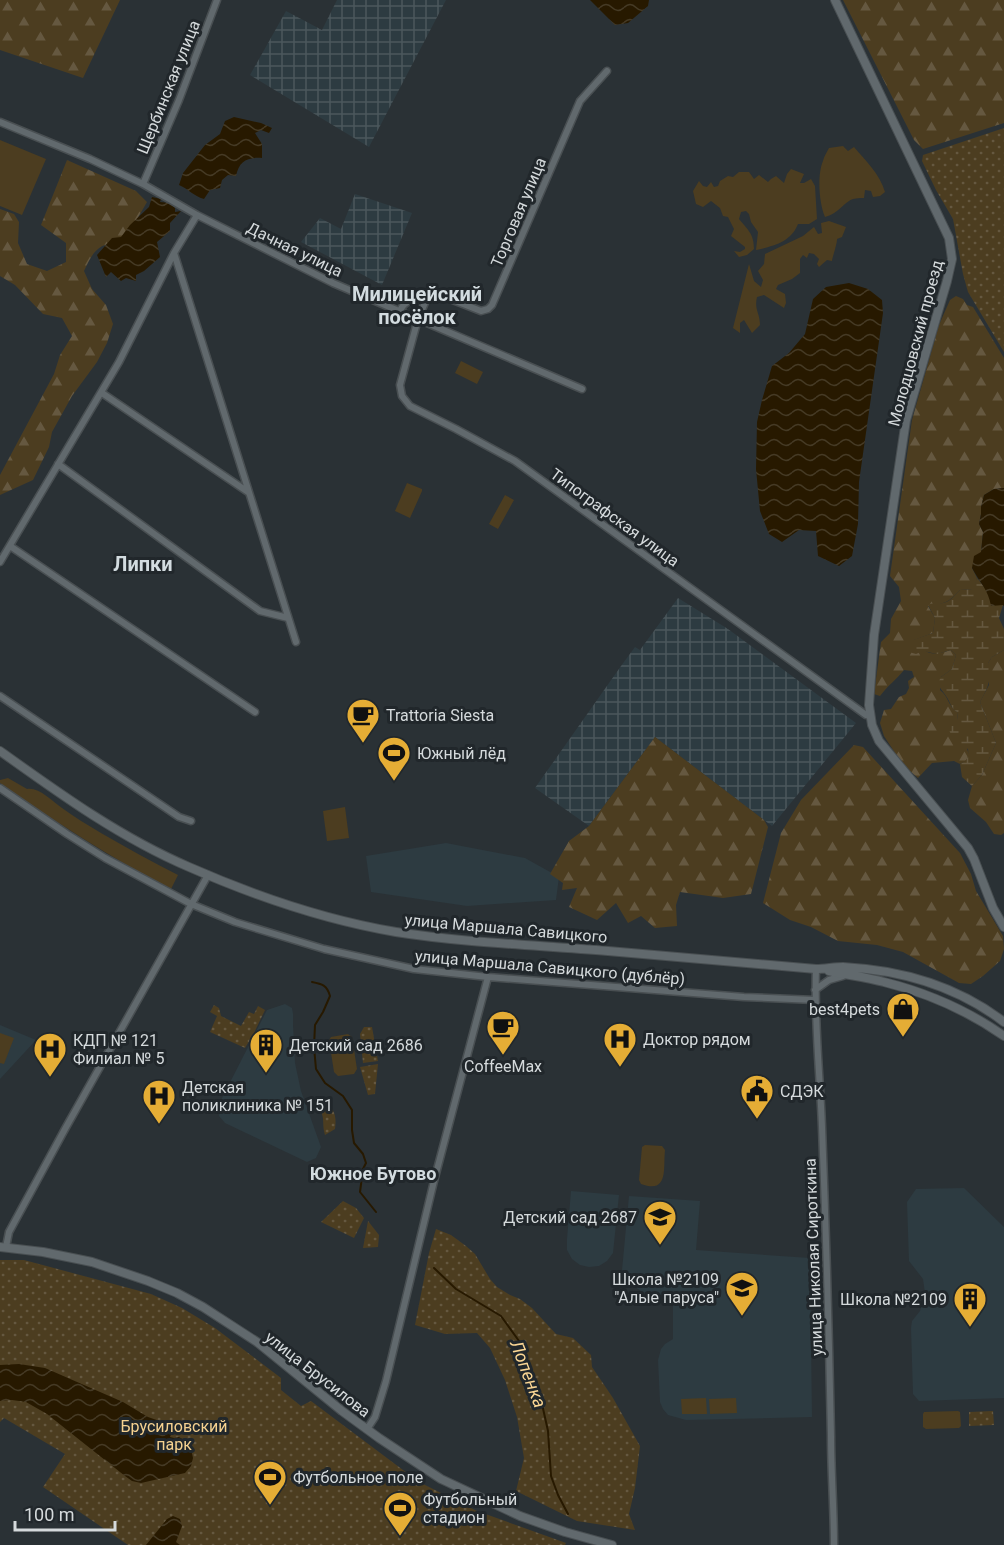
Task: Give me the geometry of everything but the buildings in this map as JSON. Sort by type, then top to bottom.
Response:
[{"type":"street","name":"Щербинская улица","points":[[143,184],[217,0]]},
{"type":"street","name":"Молодцовский проезд","points":[[835,0],[949,238],[952,259],[906,420],[874,635],[870,716]]},
{"type":"street","name":"Торговая улица","points":[[400,311],[408,301],[435,295],[481,311],[488,309],[580,101],[607,71]]},
{"type":"street","name":"Дачная улица","points":[[0,122],[90,159],[143,184],[197,215],[333,283],[582,389]]},
{"type":"street","points":[[0,562],[102,393],[174,253],[197,215]]},
{"type":"street","points":[[174,253],[296,642]]},
{"type":"street","points":[[418,319],[427,298]]},
{"type":"street","name":"Типографская улица","points":[[418,319],[400,385],[402,396],[410,406],[515,461],[792,663],[866,716],[870,716]]},
{"type":"street","points":[[102,393],[248,492]]},
{"type":"street","points":[[58,464],[260,610],[288,618]]},
{"type":"street","points":[[10,546],[255,712]]},
{"type":"street","points":[[0,696],[178,817],[191,821]]},
{"type":"street","points":[[870,716],[879,741],[968,848],[993,908],[1004,927]]},
{"type":"street","name":"улица Маршала Савицкого","points":[[0,751],[112,827],[155,850],[208,875],[284,903],[364,926],[472,942],[817,969],[842,967],[884,971],[925,980],[961,994],[1004,1022]]},
{"type":"street","name":"улица Маршала Савицкого (дублёр)","points":[[0,788],[105,858],[191,904],[235,922],[334,951],[414,969],[488,977],[744,997],[815,1000]]},
{"type":"street","points":[[3,1247],[65,1129],[208,875]]},
{"type":"street","points":[[817,969],[884,981],[934,997],[977,1018],[1004,1036]]},
{"type":"street","name":"улица Николая Сироткина","points":[[817,969],[815,1000],[822,1125],[834,1545]]},
{"type":"street","points":[[815,990],[828,980],[848,975]]},
{"type":"street","points":[[367,1429],[375,1417],[386,1381],[443,1144],[488,977]]},
{"type":"street","name":"улица Брусилова","points":[[3,1247],[92,1262],[148,1281],[203,1306],[257,1342],[367,1429],[441,1479],[529,1520],[612,1545]]},
{"type":"shaded area","points":[[337,0],[446,0],[369,147],[250,75],[286,11],[322,30]]},
{"type":"shaded area","points":[[355,194],[412,213],[382,285],[301,242],[320,218],[341,229]]},
{"type":"shaded area","points":[[678,598],[728,629],[856,723],[772,826],[655,737],[589,826],[535,788],[635,647],[640,650]]},
{"type":"shaded area","points":[[446,843],[525,858],[559,877],[556,900],[467,906],[371,892],[366,856]]},
{"type":"shaded area","points":[[285,1004],[292,1008],[295,1063],[301,1091],[321,1147],[316,1158],[307,1162],[225,1123],[219,1116],[221,1100],[267,1010]]},
{"type":"shaded area","points":[[0,1025],[36,1040],[0,1079]]},
{"type":"shaded area","points":[[964,1188],[1004,1227],[1004,1398],[919,1401],[913,1394],[911,1328],[912,1321],[920,1311],[925,1293],[923,1279],[909,1261],[907,1202],[916,1189]]},
{"type":"shaded area","points":[[571,1191],[619,1195],[613,1253],[599,1266],[580,1265],[572,1259],[567,1250]]},
{"type":"shaded area","name":"Школа №2109 \"Алые паруса\"","points":[[629,1196],[700,1201],[696,1250],[810,1258],[812,1417],[686,1420],[668,1415],[663,1409],[660,1402],[658,1360],[661,1349],[673,1339],[673,1295],[651,1295],[641,1291],[632,1285],[622,1270]]},
{"type":"green space","points":[[0,0],[120,0],[83,78],[0,50]]},
{"type":"green space","points":[[843,0],[1004,0],[1004,123],[923,149],[914,140]]},
{"type":"green space","points":[[1004,128],[1004,352],[968,292],[953,219],[922,161],[923,155]]},
{"type":"green space","points":[[0,140],[46,159],[22,215],[0,206]]},
{"type":"green space","points":[[843,146],[848,151],[854,147],[876,173],[885,192],[873,197],[871,191],[865,190],[864,198],[851,200],[836,212],[825,217],[821,204],[821,167],[829,148]]},
{"type":"green space","points":[[67,160],[136,191],[147,202],[121,243],[102,246],[90,258],[84,271],[92,289],[106,305],[113,324],[107,343],[97,362],[72,396],[52,432],[49,447],[33,480],[0,495],[0,475],[54,374],[60,355],[72,336],[62,318],[43,314],[15,285],[0,276],[0,209],[14,214],[19,222],[18,243],[27,264],[47,271],[66,262],[66,243],[41,225]]},
{"type":"green space","points":[[791,169],[804,174],[800,183],[811,179],[815,186],[817,219],[809,224],[798,224],[791,235],[781,242],[756,250],[758,232],[749,214],[746,211],[741,212],[739,219],[752,236],[754,249],[747,255],[739,257],[734,251],[740,252],[745,247],[731,236],[734,229],[728,217],[723,216],[720,208],[711,201],[703,207],[696,204],[693,191],[699,181],[707,187],[711,182],[714,187],[728,176],[733,177],[739,172],[749,172],[754,179],[759,175],[768,182],[776,176],[784,183]]},
{"type":"green space","points":[[829,221],[846,227],[842,237],[837,239],[832,261],[827,260],[819,267],[817,264],[819,259],[814,254],[809,253],[807,258],[803,255],[800,259],[800,273],[778,285],[776,289],[785,294],[784,308],[764,295],[757,297],[756,305],[760,325],[752,333],[744,320],[740,323],[740,333],[733,328],[749,264],[754,281],[761,287],[763,280],[758,271],[764,264],[765,254],[803,236],[814,227],[818,234],[822,233],[821,223]]},
{"type":"green space","points":[[956,296],[973,307],[1004,358],[1004,488],[994,489],[984,495],[979,524],[983,532],[981,553],[972,568],[977,578],[974,589],[960,590],[946,602],[928,606],[935,618],[933,633],[914,640],[922,649],[930,653],[951,650],[956,655],[952,669],[941,677],[940,690],[957,712],[969,755],[966,761],[960,764],[954,761],[932,763],[918,778],[903,765],[884,736],[880,723],[884,710],[891,709],[899,697],[906,694],[909,688],[908,681],[914,677],[912,671],[904,670],[880,696],[874,694],[881,642],[890,633],[891,619],[901,601],[899,587],[890,576],[912,420],[939,325],[950,300]]},
{"type":"green space","points":[[461,361],[483,372],[477,384],[455,373]]},
{"type":"green space","points":[[407,483],[422,489],[410,518],[395,511]]},
{"type":"green space","points":[[505,495],[514,500],[498,529],[489,524]]},
{"type":"green space","points":[[977,578],[1003,605],[999,618],[1004,629],[1004,650],[992,657],[988,663],[990,679],[980,702],[996,743],[982,775],[972,786],[962,777],[960,764],[967,758],[968,749],[955,743],[949,730],[958,720],[957,712],[938,683],[941,677],[952,669],[956,655],[951,650],[937,654],[923,651],[916,654],[909,652],[908,645],[913,640],[933,633],[935,618],[928,605],[948,601],[960,590],[973,589]]},
{"type":"green space","points":[[1004,650],[1004,833],[1001,835],[994,834],[986,822],[970,808],[968,800],[972,786],[982,775],[996,743],[980,702],[989,685],[988,663],[992,657]]},
{"type":"green space","points":[[655,737],[764,820],[768,827],[751,894],[723,898],[680,892],[676,905],[677,926],[655,928],[641,916],[628,923],[616,903],[597,920],[569,907],[577,888],[562,890],[563,883],[550,874],[569,841],[589,826]]},
{"type":"green space","points":[[854,745],[863,747],[960,853],[971,874],[976,891],[1003,936],[1004,949],[1000,961],[971,984],[959,983],[903,952],[877,945],[838,941],[811,927],[790,920],[763,903],[781,833],[801,800]]},
{"type":"green space","points":[[8,778],[27,789],[41,792],[71,815],[178,875],[171,889],[84,839],[0,783],[0,780]]},
{"type":"green space","points":[[345,807],[349,838],[327,841],[323,811]]},
{"type":"green space","points":[[214,1005],[219,1008],[221,1016],[241,1026],[249,1012],[254,1014],[258,1006],[265,1010],[245,1048],[210,1032],[217,1016],[210,1012]]},
{"type":"green space","points":[[364,1027],[372,1027],[378,1061],[363,1063],[360,1034]]},
{"type":"green space","points":[[0,1033],[14,1038],[4,1064],[0,1063]]},
{"type":"green space","points":[[348,1034],[352,1037],[357,1069],[354,1074],[338,1076],[334,1072],[329,1040],[331,1037]]},
{"type":"green space","points":[[378,1064],[375,1094],[368,1095],[360,1067]]},
{"type":"green space","points":[[323,1101],[330,1106],[336,1120],[335,1129],[325,1135],[323,1116],[316,1103],[320,1104]]},
{"type":"green space","points":[[645,1145],[662,1146],[665,1150],[663,1178],[656,1186],[641,1184],[639,1180],[642,1147]]},
{"type":"green space","points":[[343,1201],[356,1208],[364,1218],[354,1238],[321,1222]]},
{"type":"green space","points":[[368,1221],[379,1235],[378,1247],[363,1248]]},
{"type":"green space","points":[[436,1229],[451,1235],[475,1254],[497,1287],[520,1299],[532,1308],[556,1334],[573,1338],[591,1355],[592,1367],[613,1398],[640,1446],[629,1514],[635,1530],[577,1521],[516,1491],[524,1458],[517,1417],[505,1380],[490,1348],[477,1333],[445,1334],[415,1325]]},
{"type":"green space","name":"Брусиловский парк","points":[[0,1260],[24,1260],[151,1294],[182,1308],[215,1328],[281,1378],[281,1390],[301,1406],[311,1401],[419,1482],[477,1511],[566,1543],[565,1545],[128,1545],[43,1487],[65,1454],[4,1418],[0,1422]]},
{"type":"green space","points":[[706,1398],[707,1414],[682,1414],[681,1399]]},
{"type":"green space","points":[[736,1398],[737,1413],[710,1414],[709,1399]]},
{"type":"green space","points":[[958,1411],[961,1426],[959,1428],[926,1429],[923,1427],[924,1412]]},
{"type":"green space","points":[[993,1411],[994,1425],[969,1426],[969,1412]]},
{"type":"water","points":[[590,0],[649,0],[648,6],[628,23],[615,25]]},
{"type":"water","points":[[234,117],[272,128],[269,133],[261,130],[255,133],[262,144],[262,158],[244,161],[236,176],[228,175],[222,180],[220,188],[210,190],[204,199],[200,198],[179,185],[183,173],[205,145],[220,134],[225,121]]},
{"type":"water","points":[[152,197],[161,199],[160,202],[170,203],[175,208],[175,212],[181,211],[170,223],[170,231],[157,242],[160,257],[136,275],[136,281],[126,278],[121,281],[111,272],[106,277],[97,255],[112,238],[121,237],[149,207]]},
{"type":"water","points":[[849,283],[868,289],[882,300],[883,313],[859,482],[858,524],[852,556],[839,566],[818,556],[816,531],[799,530],[782,542],[769,534],[760,511],[756,469],[757,422],[772,366],[789,353],[805,334],[813,299],[826,287]]},
{"type":"water","points":[[1004,488],[1004,606],[991,606],[986,590],[972,568],[974,556],[981,552],[983,532],[979,524],[984,495],[994,489]]},
{"type":"water","points":[[19,1364],[45,1368],[123,1402],[148,1417],[171,1425],[174,1427],[170,1437],[179,1437],[187,1442],[191,1449],[193,1458],[191,1466],[185,1473],[141,1483],[132,1481],[47,1414],[26,1402],[0,1401],[0,1365]]},
{"type":"water","points":[[173,1516],[180,1519],[182,1526],[176,1542],[180,1545],[146,1545],[167,1519]]},
{"type":"waterway","name":"Лопенка","points":[[312,982],[324,986],[330,996],[315,1025],[316,1069],[325,1083],[343,1096],[352,1110],[354,1143],[363,1154],[366,1163],[360,1192],[376,1212]]},
{"type":"waterway","name":"Лопенка","points":[[434,1268],[456,1289],[501,1316],[519,1341],[542,1404],[548,1431],[551,1476],[568,1514]]},
{"type":"place","name":"Trattoria Siesta","points":[[363,744]]},
{"type":"place","name":"Южный лёд","points":[[394,782]]},
{"type":"place","name":"best4pets","points":[[903,1038]]},
{"type":"place","name":"CoffeeMax","points":[[503,1056]]},
{"type":"place","name":"Доктор рядом","points":[[620,1068]]},
{"type":"place","name":"Детский сад 2686","points":[[266,1074]]},
{"type":"place","name":"КДП № 121 Филиал № 5","points":[[50,1078]]},
{"type":"place","name":"СДЭК","points":[[757,1120]]},
{"type":"place","name":"Детская поликлиника № 151","points":[[159,1125]]},
{"type":"place","name":"Детский сад 2687","points":[[660,1246]]},
{"type":"place","name":"Школа №2109 \"Алые паруса\"","points":[[742,1317]]},
{"type":"place","name":"Школа №2109","points":[[970,1328]]},
{"type":"place","name":"Футбольное поле","points":[[270,1506]]},
{"type":"place","name":"Футбольный стадион","points":[[400,1537]]},
{"type":"district","name":"Милицейский посёлок","points":[[417,306]]},
{"type":"district","name":"Липки","points":[[143,564]]},
{"type":"district","name":"Южное Бутово","points":[[373,1174]]}]
